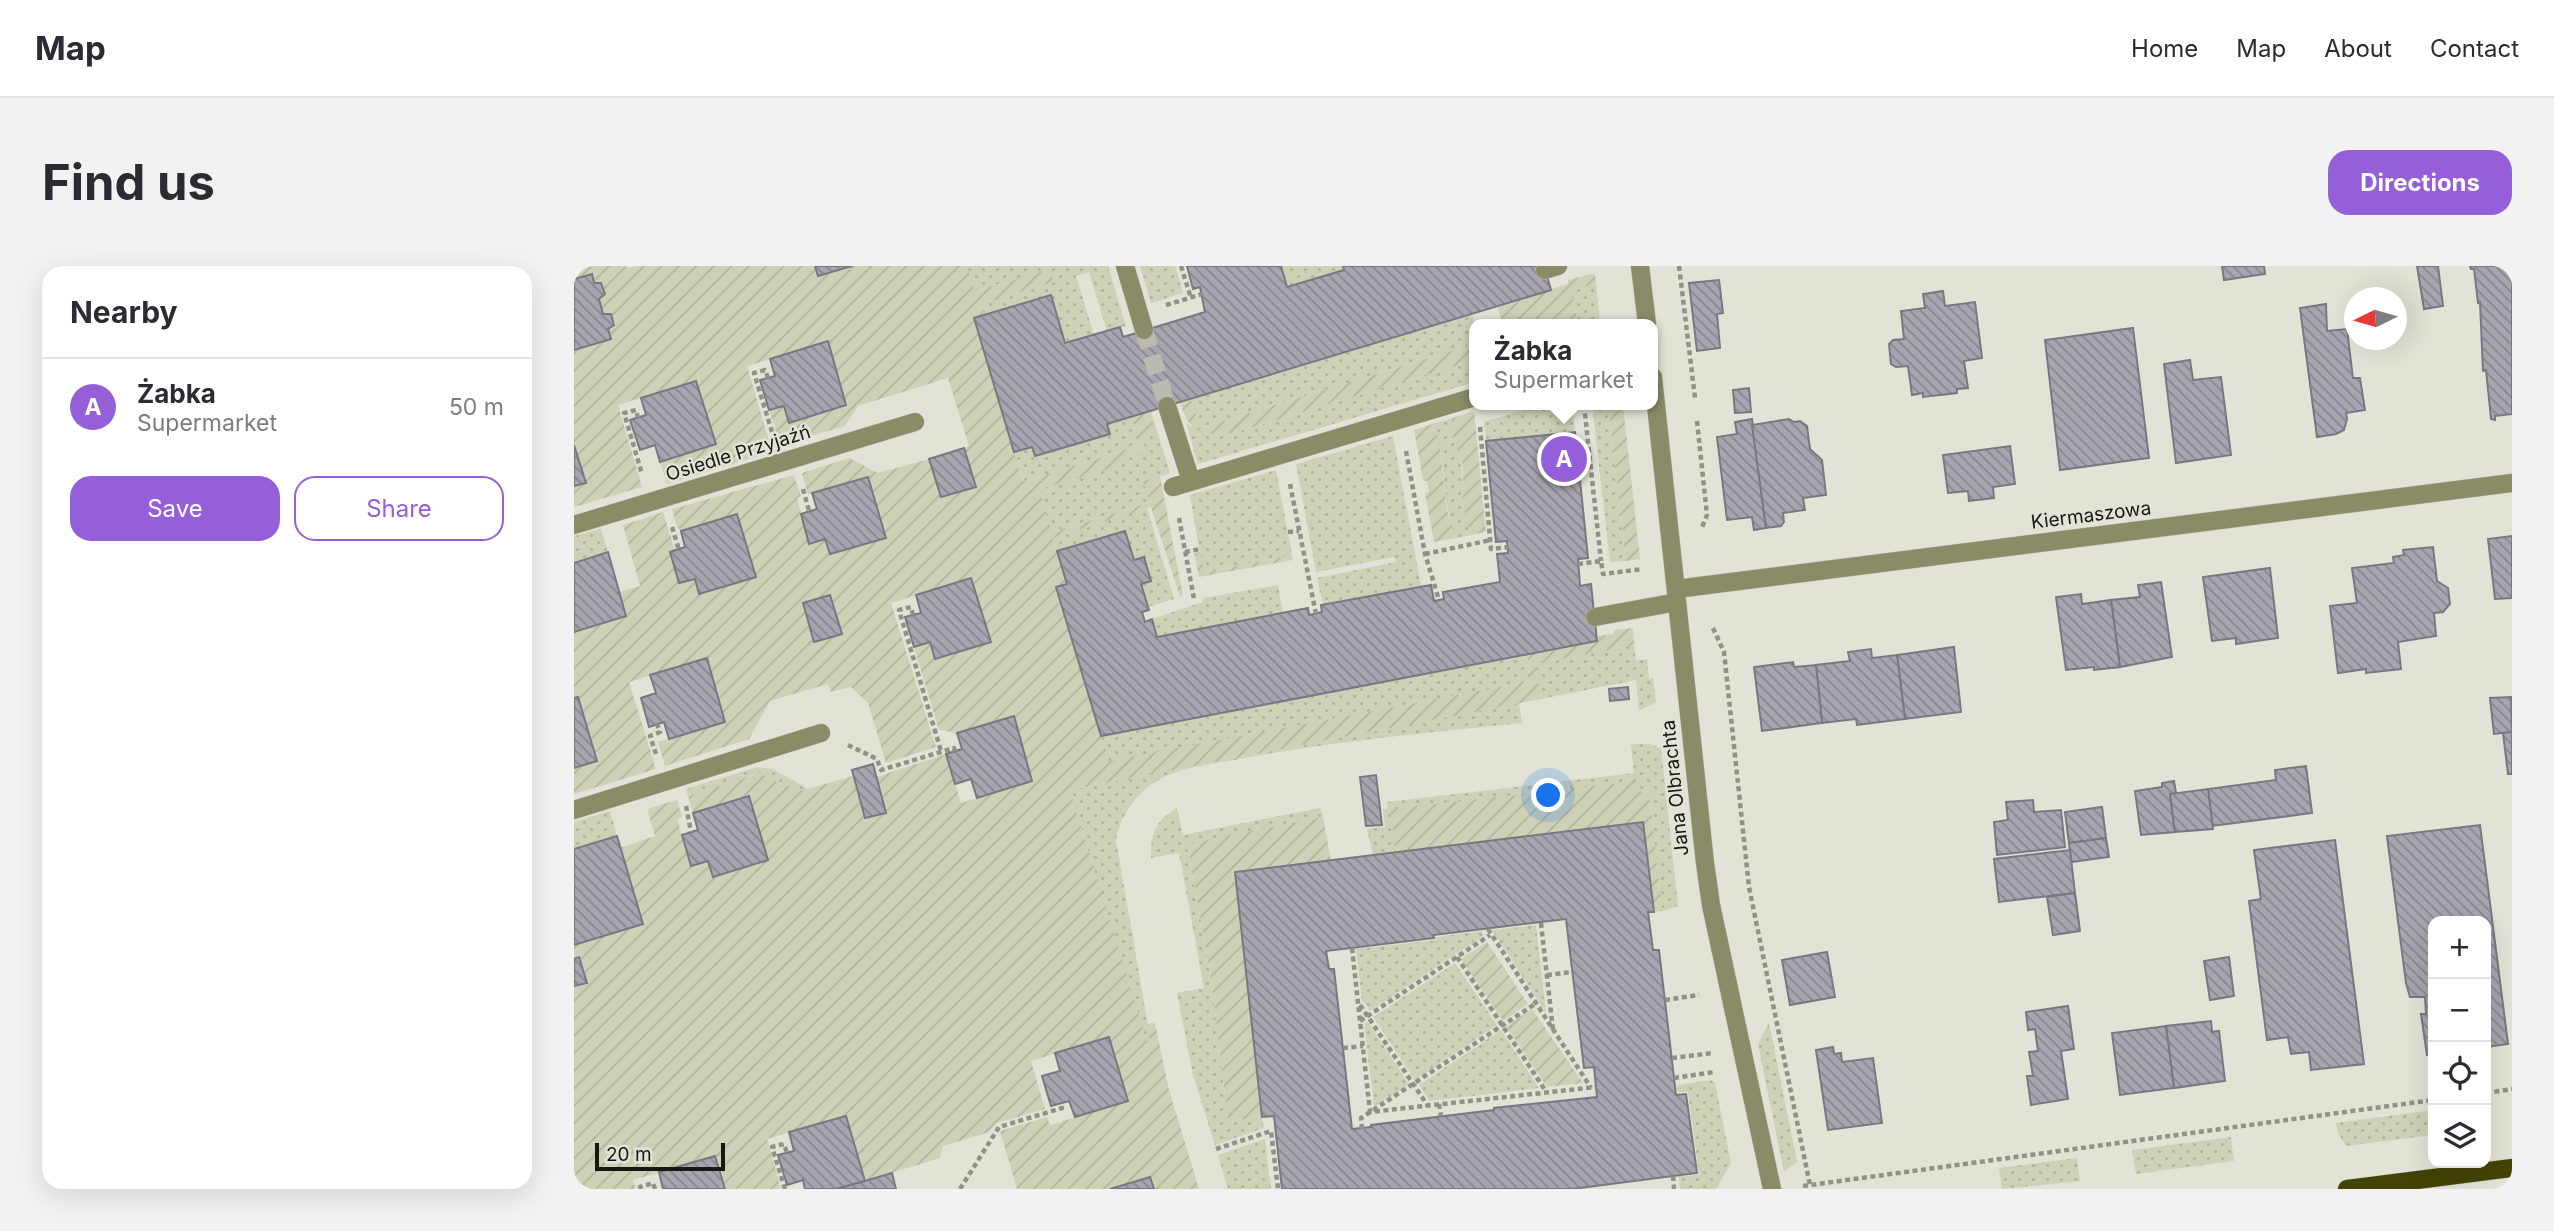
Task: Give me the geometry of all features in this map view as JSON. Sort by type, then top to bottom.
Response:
[{"type":"main road","points":[[2347,1189],[2512,1168]]},
{"type":"street","points":[[1125,266],[1144,330]]},
{"type":"street","points":[[1640,266],[1646,319]]},
{"type":"street","points":[[1167,406],[1182,484],[1469,399]]},
{"type":"street","name":"Jana Olbrachta","points":[[1656,410],[1704,863],[1772,1189]]},
{"type":"street","name":"Osiedle Przyjaźń","points":[[574,525],[915,422]]},
{"type":"street","name":"Kiermaszowa","points":[[1595,617],[1676,596],[2512,483]]},
{"type":"street","points":[[574,810],[821,733]]},
{"type":"path","points":[[1181,266],[1191,298]]},
{"type":"path","points":[[1679,266],[1695,398]]},
{"type":"path","points":[[768,378],[765,370],[754,373],[781,462]]},
{"type":"path","points":[[638,418],[636,410],[624,413],[649,502]]},
{"type":"path","points":[[1585,410],[1603,574],[1648,568]]},
{"type":"path","points":[[1479,418],[1491,549],[1508,547]]},
{"type":"path","points":[[1401,419],[1425,554],[1439,600]]},
{"type":"path","points":[[1697,421],[1707,515],[1700,535]]},
{"type":"path","points":[[1283,454],[1316,614]]},
{"type":"path","points":[[1182,484],[1185,552],[1194,599]]},
{"type":"path","points":[[1287,532],[1299,531]]},
{"type":"path","points":[[1425,554],[1490,540]]},
{"type":"path","points":[[1185,552],[1200,549]]},
{"type":"path","points":[[1578,564],[1601,561]]},
{"type":"path","points":[[913,615],[911,607],[899,610],[941,751]]},
{"type":"path","points":[[1711,625],[1724,652],[1749,887],[1810,1185]]},
{"type":"path","points":[[821,733],[877,759],[881,770],[941,751],[954,748],[955,752]]},
{"type":"path","points":[[1541,922],[1553,1031]]},
{"type":"path","points":[[1370,1112],[1593,1088],[1535,1004],[1488,929]]},
{"type":"path","points":[[1360,1021],[1490,935]]},
{"type":"path","points":[[1352,948],[1370,1112]]},
{"type":"path","points":[[1457,957],[1547,1093]]},
{"type":"path","points":[[1547,975],[1572,972]]},
{"type":"path","points":[[1665,1000],[1704,994]]},
{"type":"path","points":[[1358,1002],[1428,1106]]},
{"type":"path","points":[[1362,1129],[1361,1118],[1535,1004]]},
{"type":"path","points":[[1343,1048],[1363,1046]]},
{"type":"path","points":[[1672,1058],[1715,1053]]},
{"type":"path","points":[[1674,1078],[1719,1072]]},
{"type":"path","points":[[2491,1092],[2512,1089]]},
{"type":"path","points":[[1799,1187],[2428,1101]]},
{"type":"path","points":[[960,1189],[999,1128],[1062,1108],[1061,1103]]},
{"type":"path","points":[[1440,1104],[1441,1116]]},
{"type":"path","points":[[1216,1149],[1273,1131],[1278,1189]]},
{"type":"path","points":[[785,1189],[772,1147],[784,1144],[787,1153]]},
{"type":"path","points":[[1673,1175],[1674,1189]]},
{"type":"path","points":[[641,1189],[640,1187],[653,1183],[655,1189]]},
{"type":"green space","points":[[574,266],[815,266],[819,276],[852,266],[967,266],[975,291],[1050,269],[1054,282],[982,304],[984,314],[974,318],[1023,481],[1141,446],[1132,417],[1151,411],[1151,431],[1143,446],[1130,458],[1094,474],[1039,490],[1052,532],[1150,502],[1143,481],[1160,476],[1183,596],[1180,597],[1151,507],[1053,538],[1067,584],[1056,588],[1109,761],[1531,681],[1527,654],[1597,641],[1597,636],[1614,634],[1614,630],[1633,628],[1634,645],[1536,664],[1541,699],[1070,790],[1155,1068],[1147,1024],[1155,1023],[1169,1090],[1199,1189],[1017,1189],[1000,1131],[1047,1117],[1050,1125],[1128,1101],[1109,1037],[1031,1061],[1045,1109],[997,1123],[989,1132],[943,1146],[940,1158],[865,1181],[846,1116],[767,1139],[781,1189],[725,1189],[715,1156],[633,1180],[636,1189],[574,1189],[574,945],[643,924],[620,848],[655,836],[647,809],[677,800],[682,817],[677,819],[691,865],[708,861],[713,877],[768,860],[749,796],[693,813],[688,796],[760,773],[796,792],[853,776],[865,818],[885,813],[876,777],[946,754],[961,803],[1032,781],[1014,716],[957,733],[939,730],[914,647],[930,642],[935,659],[991,642],[971,578],[891,603],[936,747],[886,763],[868,703],[851,687],[831,692],[828,684],[770,701],[749,739],[665,766],[658,742],[725,722],[706,658],[629,682],[656,769],[574,794],[574,768],[597,761],[578,698],[574,698],[574,632],[619,592],[640,586],[623,525],[663,512],[675,550],[670,553],[679,583],[695,579],[699,593],[756,577],[737,515],[681,531],[677,527],[672,509],[794,475],[801,496],[797,498],[809,543],[825,539],[830,554],[886,538],[869,477],[808,495],[802,473],[849,458],[878,473],[929,459],[941,497],[975,487],[964,448],[969,446],[948,378],[858,406],[845,426],[780,445],[769,410],[784,406],[790,423],[846,405],[827,342],[747,366],[771,448],[666,480],[660,462],[716,444],[696,381],[618,405],[642,487],[574,507],[574,486],[586,483],[574,445],[574,350],[610,339],[608,329],[614,324],[611,314],[603,314],[599,299],[605,294],[601,283],[594,283],[592,274],[574,279]]},
{"type":"green space","points":[[967,266],[1108,266],[1126,326],[1107,331],[1089,272],[1076,276],[1094,335],[1065,343],[1050,295],[984,314],[981,304],[1053,282],[1050,270],[974,291]]},
{"type":"green space","points":[[1140,266],[1175,266],[1183,293],[1151,303]]},
{"type":"green space","points":[[1281,266],[1343,266],[1344,270],[1287,287]]},
{"type":"green space","points":[[1595,274],[1596,283],[1570,291],[1578,319],[1501,319],[1497,306],[1568,284],[1568,280]]},
{"type":"green space","points":[[1596,283],[1600,319],[1578,319],[1570,291]]},
{"type":"green space","points":[[1472,314],[1474,319],[1469,319],[1469,346],[1200,428],[1191,399]]},
{"type":"green space","points":[[1469,346],[1469,362],[1233,433],[1213,434],[1198,431],[1188,421],[1180,402],[1191,399],[1200,428]]},
{"type":"green space","points":[[1469,362],[1469,384],[1198,464],[1186,423],[1194,428],[1233,433]]},
{"type":"green space","points":[[1524,410],[1573,410],[1575,432],[1486,441],[1484,422]]},
{"type":"green space","points":[[1593,410],[1609,410],[1626,561],[1610,562]]},
{"type":"green space","points":[[1609,410],[1624,410],[1640,559],[1626,561]]},
{"type":"green space","points":[[1151,411],[1170,473],[1144,481],[1150,502],[1051,532],[1039,489],[1094,473],[1134,455],[1146,440],[1151,425]]},
{"type":"green space","points":[[1474,411],[1486,532],[1471,535],[1463,503],[1462,463],[1451,423],[1452,418]]},
{"type":"green space","points":[[1132,417],[1141,446],[1024,481],[1014,452],[1032,447],[1036,456],[1109,434],[1107,424]]},
{"type":"green space","points":[[1452,418],[1451,428],[1461,459],[1463,503],[1471,535],[1456,538],[1448,509],[1440,451],[1432,424]]},
{"type":"green space","points":[[1432,424],[1439,440],[1447,511],[1456,538],[1434,542],[1425,493],[1429,492],[1427,481],[1423,481],[1414,430]]},
{"type":"green space","points":[[1393,436],[1421,586],[1323,605],[1317,578],[1396,562],[1394,557],[1316,572],[1296,464]]},
{"type":"green space","points":[[771,448],[772,452],[667,484],[666,480]]},
{"type":"green space","points":[[1276,470],[1292,555],[1203,572],[1190,495]]},
{"type":"green space","points":[[1147,508],[1174,599],[1148,607],[1141,584],[1144,558],[1134,560],[1125,531],[1057,551],[1053,538]]},
{"type":"green space","points":[[601,529],[608,552],[574,563],[574,536]]},
{"type":"green space","points":[[1200,552],[1204,572],[1292,555],[1293,560],[1199,577],[1194,553]]},
{"type":"green space","points":[[1278,585],[1283,613],[1157,637],[1152,619],[1203,602],[1203,598]]},
{"type":"green space","points":[[1634,645],[1636,661],[1647,659],[1649,679],[1653,678],[1656,702],[1639,711],[1636,680],[1541,699],[1535,664]]},
{"type":"green space","points":[[1527,654],[1531,681],[1109,762],[1101,737]]},
{"type":"green space","points":[[1519,703],[1522,723],[1345,742],[1200,766],[1162,778],[1138,796],[1126,812],[1116,840],[1157,1078],[1070,790]]},
{"type":"green space","points":[[1631,744],[1649,744],[1661,748],[1678,906],[1662,911],[1649,791],[1391,809],[1396,853],[1373,856],[1367,829],[1385,827],[1383,809],[1387,809],[1387,802],[1634,773]]},
{"type":"green space","points":[[757,767],[773,769],[808,789],[796,792],[760,773],[688,796],[686,789]]},
{"type":"green space","points":[[1639,781],[1641,792],[1649,791],[1662,911],[1654,912],[1643,822],[1396,853],[1390,809]]},
{"type":"green space","points":[[1177,808],[1183,835],[1320,808],[1323,817],[1187,845],[1211,977],[1228,1121],[1262,1117],[1264,1128],[1215,1145],[1193,1075],[1177,993],[1204,988],[1179,853],[1151,858],[1155,829],[1163,818]]},
{"type":"green space","points":[[610,811],[617,836],[574,849],[574,822]]},
{"type":"green space","points":[[1323,817],[1331,861],[1235,872],[1262,1117],[1228,1121],[1211,977],[1187,844]]},
{"type":"green space","points":[[1536,925],[1546,1013],[1492,930]]},
{"type":"green space","points":[[1482,931],[1483,936],[1370,1011],[1362,1000],[1356,949],[1435,940],[1436,937]]},
{"type":"green space","points":[[1487,942],[1528,1004],[1503,1021],[1461,959]]},
{"type":"green space","points":[[1455,963],[1497,1025],[1415,1080],[1373,1017]]},
{"type":"green space","points":[[1532,1009],[1583,1083],[1547,1087],[1506,1026]]},
{"type":"green space","points":[[1368,1022],[1409,1084],[1374,1107],[1364,1023]]},
{"type":"green space","points":[[1769,1023],[1797,1162],[1784,1172],[1758,1044]]},
{"type":"green space","points":[[1501,1030],[1539,1088],[1430,1101],[1419,1085]]},
{"type":"green space","points":[[1711,1080],[1715,1083],[1731,1163],[1716,1189],[1680,1189],[1679,1176],[1699,1175],[1688,1092],[1678,1092],[1677,1085]]},
{"type":"green space","points":[[2428,1111],[2428,1136],[2346,1146],[2338,1133],[2336,1123]]},
{"type":"green space","points":[[2231,1137],[2234,1161],[2136,1174],[2132,1150]]},
{"type":"green space","points":[[1265,1139],[1271,1189],[1228,1189],[1218,1155]]},
{"type":"green space","points":[[2077,1158],[2080,1181],[2002,1189],[1999,1168]]},
{"type":"building","points":[[815,266],[852,266],[818,276]]},
{"type":"building","points":[[1187,266],[1281,266],[1287,287],[1344,270],[1343,266],[1544,266],[1551,290],[1107,424],[1110,434],[1035,456],[1032,447],[1014,452],[974,318],[1051,295],[1065,343],[1120,327],[1123,337],[1205,312],[1200,287],[1193,289]]},
{"type":"building","points":[[2222,266],[2264,266],[2265,274],[2224,280]]},
{"type":"building","points":[[2417,266],[2438,266],[2443,306],[2424,309]]},
{"type":"building","points":[[2470,266],[2512,266],[2512,414],[2495,416],[2495,420],[2491,419],[2486,370],[2483,371],[2480,302],[2478,303],[2474,269]]},
{"type":"building","points":[[592,274],[594,283],[601,283],[605,294],[599,299],[603,314],[611,314],[614,325],[608,329],[611,339],[574,350],[574,279]]},
{"type":"building","points":[[1719,280],[1723,313],[1717,314],[1720,348],[1697,351],[1689,283]]},
{"type":"building","points":[[1943,291],[1945,306],[1975,302],[1982,358],[1964,361],[1968,388],[1957,389],[1957,393],[1923,397],[1923,393],[1912,395],[1908,366],[1896,367],[1891,364],[1889,344],[1893,340],[1904,339],[1901,311],[1925,308],[1923,294]]},
{"type":"building","points":[[2326,304],[2327,331],[2344,329],[2344,350],[2350,350],[2353,378],[2360,378],[2365,410],[2346,413],[2344,430],[2336,434],[2317,437],[2300,308]]},
{"type":"building","points":[[2133,328],[2149,458],[2060,470],[2045,340]]},
{"type":"building","points":[[828,341],[846,405],[789,423],[784,406],[769,410],[760,380],[775,376],[770,359]]},
{"type":"building","points":[[2190,360],[2193,380],[2221,377],[2231,455],[2176,463],[2164,364]]},
{"type":"building","points":[[696,381],[716,444],[660,462],[655,445],[640,450],[630,420],[646,415],[641,398]]},
{"type":"building","points":[[1749,388],[1751,412],[1735,413],[1733,390]]},
{"type":"building","points":[[1752,419],[1766,528],[1754,530],[1752,517],[1727,520],[1717,437],[1737,434],[1735,422]]},
{"type":"building","points":[[1789,419],[1800,421],[1807,426],[1810,449],[1822,460],[1826,495],[1803,498],[1805,510],[1783,513],[1784,522],[1781,526],[1766,528],[1752,425]]},
{"type":"building","points":[[1575,432],[1588,558],[1578,559],[1580,586],[1591,584],[1597,641],[1101,736],[1056,587],[1067,584],[1057,551],[1125,531],[1134,560],[1144,557],[1151,581],[1141,584],[1149,610],[1142,612],[1145,622],[1152,619],[1157,637],[1308,608],[1309,615],[1322,612],[1321,605],[1431,585],[1434,601],[1444,599],[1443,592],[1500,582],[1497,554],[1508,553],[1507,541],[1496,542],[1486,441]]},
{"type":"building","points":[[574,445],[586,483],[574,486]]},
{"type":"building","points":[[2010,446],[2015,484],[1993,487],[1994,498],[1969,501],[1968,491],[1948,493],[1943,455]]},
{"type":"building","points":[[964,448],[976,487],[941,497],[929,459]]},
{"type":"building","points":[[868,477],[886,538],[830,554],[825,539],[809,544],[801,514],[817,509],[812,493]]},
{"type":"building","points":[[737,514],[756,577],[699,594],[695,579],[679,583],[670,552],[685,547],[681,531]]},
{"type":"building","points":[[2512,536],[2512,598],[2495,599],[2488,539]]},
{"type":"building","points":[[2433,547],[2437,581],[2448,588],[2450,604],[2443,612],[2434,613],[2436,636],[2398,642],[2401,669],[2366,673],[2366,669],[2338,673],[2330,606],[2357,603],[2352,568],[2394,563],[2393,557],[2404,555],[2403,550]]},
{"type":"building","points":[[608,552],[626,616],[574,632],[574,563]]},
{"type":"building","points":[[2270,568],[2278,638],[2236,644],[2236,638],[2212,641],[2203,577]]},
{"type":"building","points":[[971,578],[991,642],[935,659],[930,642],[914,647],[905,617],[921,613],[916,595]]},
{"type":"building","points":[[2161,582],[2172,657],[2120,667],[2111,600],[2140,597],[2138,585]]},
{"type":"building","points":[[2081,594],[2082,604],[2111,600],[2120,667],[2066,670],[2056,597]]},
{"type":"building","points":[[830,595],[842,634],[814,642],[803,603]]},
{"type":"building","points":[[1954,647],[1961,712],[1905,719],[1897,655]]},
{"type":"building","points":[[1871,649],[1872,658],[1897,655],[1905,719],[1857,725],[1856,719],[1822,723],[1816,665],[1850,661],[1848,652]]},
{"type":"building","points":[[707,658],[725,722],[669,739],[664,722],[649,727],[641,698],[656,693],[650,675]]},
{"type":"building","points":[[1793,662],[1794,667],[1816,665],[1822,723],[1762,731],[1754,667]]},
{"type":"building","points":[[1628,687],[1629,699],[1610,701],[1609,689]]},
{"type":"building","points":[[578,697],[597,761],[574,768],[574,698]]},
{"type":"building","points":[[2511,697],[2512,732],[2494,734],[2490,698]]},
{"type":"building","points":[[1014,716],[1032,781],[977,798],[971,779],[955,784],[946,754],[962,749],[957,733]]},
{"type":"building","points":[[2512,732],[2512,774],[2508,774],[2503,733]]},
{"type":"building","points":[[873,764],[886,813],[865,818],[852,770]]},
{"type":"building","points":[[2306,766],[2312,813],[2212,826],[2208,789],[2276,780],[2275,770]]},
{"type":"building","points":[[1376,775],[1382,825],[1366,826],[1360,777]]},
{"type":"building","points":[[2174,781],[2176,793],[2170,794],[2175,832],[2141,835],[2135,791],[2162,787],[2162,783]]},
{"type":"building","points":[[2208,789],[2213,829],[2175,832],[2170,794]]},
{"type":"building","points":[[749,796],[768,860],[713,877],[708,861],[691,866],[682,835],[698,830],[693,813]]},
{"type":"building","points":[[2033,800],[2034,812],[2061,810],[2065,847],[1997,855],[1994,822],[2008,820],[2006,802]]},
{"type":"building","points":[[2102,807],[2106,838],[2069,843],[2065,812]]},
{"type":"building","points":[[1643,822],[1654,912],[1648,912],[1653,950],[1659,950],[1676,1095],[1686,1094],[1697,1173],[1572,1189],[1282,1189],[1274,1116],[1262,1117],[1235,872]],"holes":[[[1566,919],[1584,1068],[1594,1067],[1597,1097],[1494,1108],[1352,1129],[1334,969],[1329,969],[1326,951]]]},
{"type":"building","points":[[2480,825],[2508,1044],[2491,1046],[2491,916],[2428,916],[2427,1055],[2421,1014],[2426,1014],[2425,997],[2410,997],[2406,983],[2387,836]]},
{"type":"building","points":[[617,836],[643,924],[574,945],[574,849]]},
{"type":"building","points":[[2106,838],[2109,857],[2071,862],[2069,843]]},
{"type":"building","points":[[2335,840],[2364,1064],[2311,1070],[2309,1052],[2291,1054],[2288,1037],[2267,1040],[2249,901],[2261,899],[2254,850]]},
{"type":"building","points":[[2070,850],[2075,893],[1999,902],[1994,859]]},
{"type":"building","points":[[2075,893],[2080,931],[2053,935],[2047,897]]},
{"type":"building","points":[[1827,952],[1835,997],[1790,1005],[1782,960]]},
{"type":"building","points":[[579,957],[587,983],[574,986],[574,959]]},
{"type":"building","points":[[2229,957],[2234,996],[2210,1000],[2204,961]]},
{"type":"building","points":[[2068,1006],[2074,1049],[2061,1051],[2068,1099],[2031,1105],[2027,1076],[2033,1076],[2029,1052],[2038,1051],[2035,1029],[2028,1030],[2026,1012]]},
{"type":"building","points":[[2211,1021],[2212,1032],[2219,1031],[2225,1081],[2174,1088],[2166,1026]]},
{"type":"building","points":[[2166,1026],[2174,1088],[2120,1095],[2112,1033]]},
{"type":"building","points":[[1109,1037],[1128,1101],[1075,1117],[1069,1101],[1051,1106],[1042,1076],[1060,1071],[1055,1053]]},
{"type":"building","points":[[1833,1047],[1834,1054],[1841,1053],[1842,1062],[1873,1058],[1882,1123],[1828,1130],[1816,1050]]},
{"type":"building","points":[[846,1116],[865,1181],[836,1189],[805,1189],[803,1180],[787,1185],[778,1155],[794,1151],[789,1132]]},
{"type":"building","points":[[715,1156],[725,1189],[663,1189],[659,1172]]},
{"type":"building","points":[[892,1173],[896,1189],[836,1189],[865,1181]]},
{"type":"building","points":[[1150,1177],[1154,1189],[1110,1189]]},
{"type":"tunnel","points":[[1144,330],[1167,406]]},
{"type":"place","name":"Żabka","points":[[1564,459]]}]
